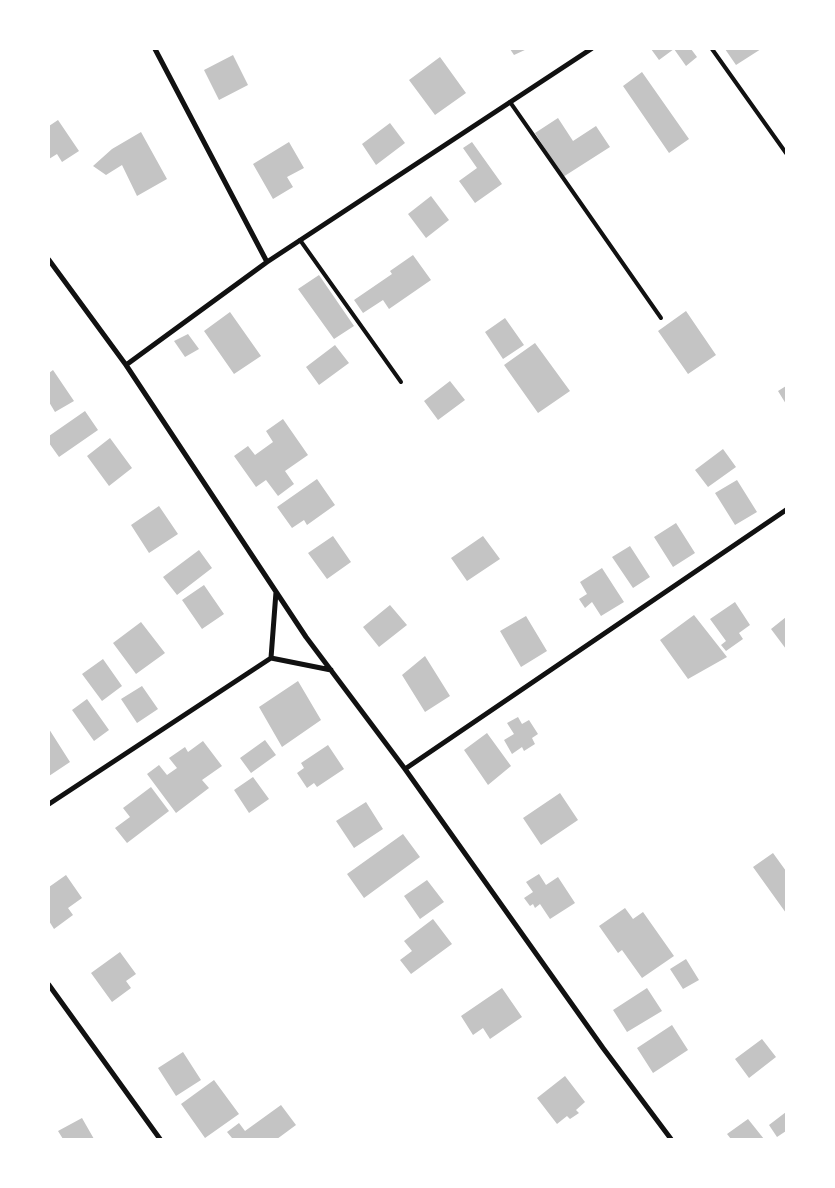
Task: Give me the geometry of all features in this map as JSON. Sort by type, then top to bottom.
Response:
[{"type":"street","points":[[154,49],[267,262]]},
{"type":"street","points":[[126,365],[267,262],[591,49]]},
{"type":"street","points":[[49,260],[126,365],[306,637],[405,769],[603,1048],[671,1139]]},
{"type":"street","points":[[405,769],[786,510]]},
{"type":"street","points":[[271,658],[276,591]]},
{"type":"street","points":[[49,804],[271,658],[331,670]]},
{"type":"street","points":[[49,985],[160,1139]]},
{"type":"lane","points":[[712,49],[786,153]]},
{"type":"lane","points":[[510,102],[661,318]]},
{"type":"lane","points":[[300,240],[401,382]]},
{"type":"building","points":[[510,49],[527,49],[514,55]]},
{"type":"building","points":[[651,49],[674,49],[659,60]]},
{"type":"building","points":[[674,49],[691,49],[697,57],[686,66]]},
{"type":"building","points":[[725,49],[761,49],[736,65]]},
{"type":"building","points":[[233,55],[248,85],[219,100],[204,70]]},
{"type":"building","points":[[440,57],[466,93],[435,115],[409,80]]},
{"type":"building","points":[[642,72],[689,139],[669,153],[623,86]]},
{"type":"building","points":[[558,118],[573,141],[596,126],[610,147],[563,177],[535,133]]},
{"type":"building","points":[[58,120],[79,151],[62,162],[57,154],[49,159],[49,126]]},
{"type":"building","points":[[390,123],[405,143],[376,165],[362,144]]},
{"type":"building","points":[[141,132],[167,179],[137,196],[122,165],[106,175],[93,166],[112,149]]},
{"type":"building","points":[[289,142],[304,168],[287,177],[293,187],[273,199],[253,164]]},
{"type":"building","points":[[472,142],[502,184],[475,203],[459,181],[477,168],[463,148]]},
{"type":"building","points":[[431,196],[449,220],[426,238],[408,214]]},
{"type":"building","points":[[413,255],[431,280],[389,309],[383,300],[363,313],[354,300],[392,274],[390,271]]},
{"type":"building","points":[[319,275],[354,326],[334,339],[298,289]]},
{"type":"building","points":[[686,311],[716,355],[688,374],[658,331]]},
{"type":"building","points":[[230,312],[261,356],[234,374],[204,331]]},
{"type":"building","points":[[505,318],[524,345],[503,359],[485,332]]},
{"type":"building","points":[[188,334],[199,349],[185,357],[174,341]]},
{"type":"building","points":[[535,343],[570,391],[538,413],[504,365]]},
{"type":"building","points":[[335,345],[349,363],[319,385],[306,367]]},
{"type":"building","points":[[53,370],[74,401],[55,412],[49,402],[49,373]]},
{"type":"building","points":[[450,381],[465,400],[438,420],[424,401]]},
{"type":"building","points":[[786,386],[786,404],[778,391]]},
{"type":"building","points":[[85,411],[98,430],[59,457],[49,443],[49,436]]},
{"type":"building","points":[[283,419],[308,455],[285,471],[294,484],[278,496],[266,480],[256,487],[234,456],[248,446],[255,455],[273,442],[266,431]]},
{"type":"building","points":[[110,438],[132,468],[109,486],[87,456]]},
{"type":"building","points":[[723,449],[736,467],[708,487],[695,470]]},
{"type":"building","points":[[317,479],[335,505],[307,525],[304,520],[292,528],[277,507]]},
{"type":"building","points":[[737,480],[757,512],[735,525],[715,493]]},
{"type":"building","points":[[159,506],[178,534],[149,553],[131,525]]},
{"type":"building","points":[[676,523],[695,553],[673,567],[654,537]]},
{"type":"building","points":[[333,536],[351,562],[327,579],[308,553]]},
{"type":"building","points":[[483,536],[500,559],[467,581],[451,558]]},
{"type":"building","points":[[630,546],[650,577],[633,588],[612,557]]},
{"type":"building","points":[[199,550],[212,568],[177,595],[163,577]]},
{"type":"building","points":[[602,568],[624,602],[601,616],[592,602],[585,608],[579,599],[587,594],[580,582]]},
{"type":"building","points":[[204,585],[224,614],[202,629],[182,600]]},
{"type":"building","points":[[735,602],[750,625],[739,633],[743,639],[726,651],[721,645],[726,641],[710,619]]},
{"type":"building","points":[[390,605],[407,625],[379,647],[363,627]]},
{"type":"building","points":[[694,615],[727,657],[688,679],[660,640]]},
{"type":"building","points":[[526,616],[547,651],[521,667],[500,631]]},
{"type":"building","points":[[786,617],[786,649],[771,629]]},
{"type":"building","points":[[141,622],[165,653],[136,674],[113,643]]},
{"type":"building","points":[[425,656],[450,696],[425,712],[402,675]]},
{"type":"building","points":[[103,659],[122,686],[102,701],[82,674]]},
{"type":"building","points":[[298,681],[321,720],[282,747],[259,707]]},
{"type":"building","points":[[142,686],[158,709],[137,723],[121,699]]},
{"type":"building","points":[[87,699],[109,730],[94,741],[72,710]]},
{"type":"building","points":[[518,717],[522,724],[529,720],[538,734],[532,738],[535,744],[524,751],[522,747],[512,754],[504,740],[514,734],[507,723]]},
{"type":"building","points":[[49,729],[70,762],[49,776]]},
{"type":"building","points":[[487,733],[511,766],[488,785],[464,750]]},
{"type":"building","points":[[265,740],[276,755],[251,773],[240,758]]},
{"type":"building","points":[[203,741],[222,766],[202,780],[209,788],[176,813],[147,774],[159,765],[167,775],[177,768],[169,758],[185,747],[188,752]]},
{"type":"building","points":[[328,745],[344,769],[317,787],[314,783],[307,788],[297,773],[304,768],[301,763]]},
{"type":"building","points":[[253,777],[269,799],[249,813],[234,790]]},
{"type":"building","points":[[151,787],[169,811],[127,843],[115,828],[130,817],[123,808]]},
{"type":"building","points":[[560,793],[578,820],[541,845],[523,818]]},
{"type":"building","points":[[366,802],[383,829],[354,848],[336,821]]},
{"type":"building","points":[[403,834],[420,857],[364,898],[347,874]]},
{"type":"building","points":[[773,853],[786,871],[786,913],[753,867]]},
{"type":"building","points":[[539,874],[546,885],[558,877],[575,903],[550,919],[540,904],[535,908],[533,904],[530,906],[524,898],[533,892],[526,882]]},
{"type":"building","points":[[66,875],[82,898],[68,908],[73,915],[54,929],[49,921],[49,887]]},
{"type":"building","points":[[427,880],[444,902],[420,919],[404,896]]},
{"type":"building","points":[[625,908],[633,919],[643,912],[674,956],[642,978],[622,950],[618,953],[599,926]]},
{"type":"building","points":[[433,919],[452,944],[411,974],[400,960],[412,951],[404,941]]},
{"type":"building","points":[[120,952],[136,974],[126,981],[131,988],[112,1002],[91,973]]},
{"type":"building","points":[[686,959],[699,980],[683,989],[670,969]]},
{"type":"building","points":[[502,988],[522,1017],[490,1039],[483,1028],[473,1035],[461,1016]]},
{"type":"building","points":[[647,988],[662,1011],[627,1032],[613,1010]]},
{"type":"building","points":[[672,1025],[688,1050],[653,1073],[637,1048]]},
{"type":"building","points":[[762,1039],[776,1057],[749,1078],[735,1059]]},
{"type":"building","points":[[183,1052],[201,1080],[176,1096],[158,1068]]},
{"type":"building","points":[[565,1076],[585,1102],[576,1110],[579,1113],[570,1119],[567,1116],[557,1124],[537,1098]]},
{"type":"building","points":[[214,1080],[239,1114],[205,1138],[181,1104]]},
{"type":"building","points":[[281,1105],[296,1125],[277,1139],[230,1139],[232,1138],[227,1132],[239,1123],[245,1131]]},
{"type":"building","points":[[786,1112],[786,1131],[777,1137],[769,1125]]},
{"type":"building","points":[[82,1118],[94,1139],[63,1139],[58,1131]]},
{"type":"building","points":[[748,1119],[764,1139],[731,1139],[727,1134]]}]
